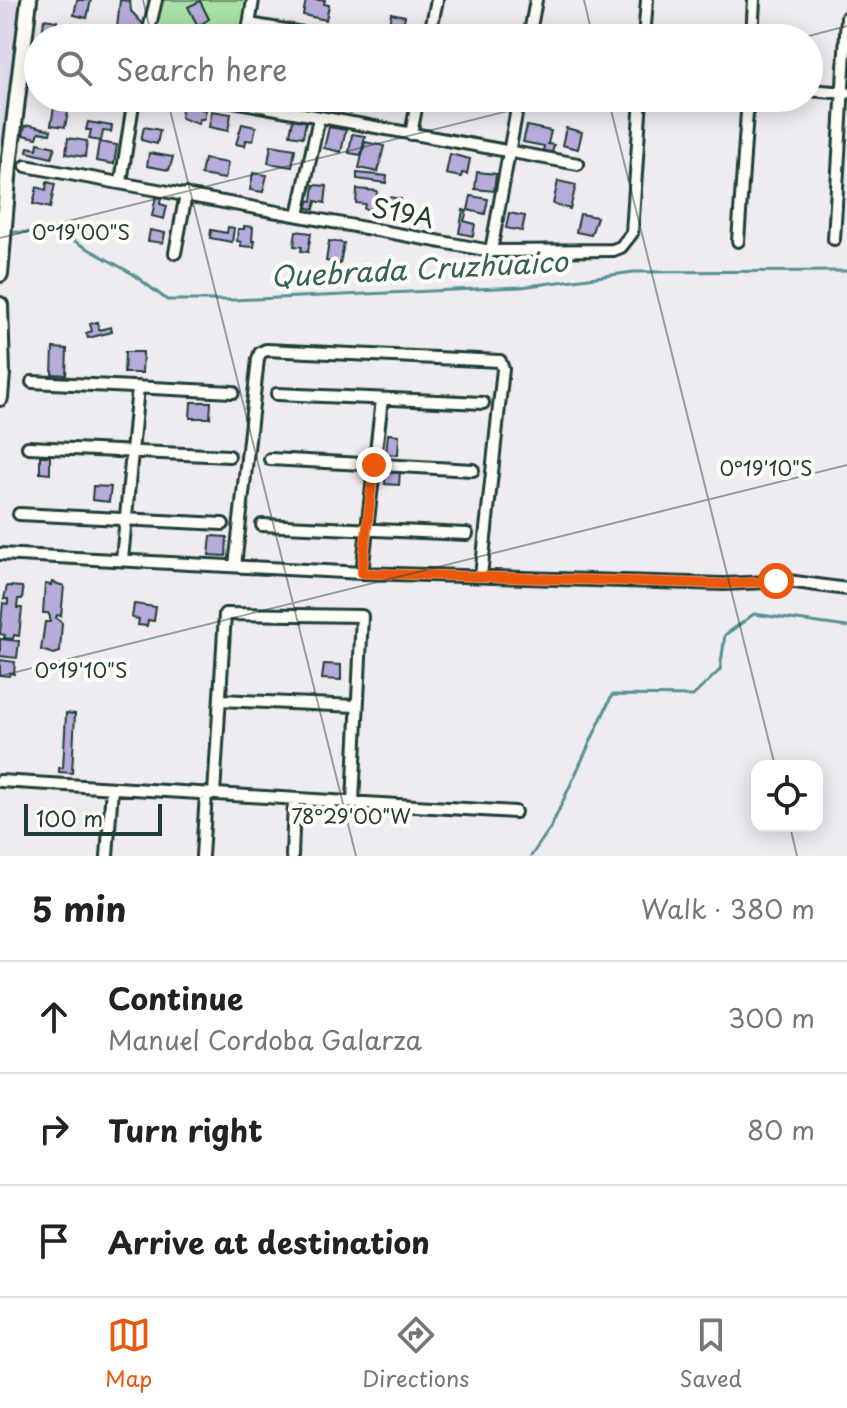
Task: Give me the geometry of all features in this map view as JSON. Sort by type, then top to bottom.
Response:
[{"type":"street","points":[[26,24],[29,0]]},
{"type":"street","points":[[249,24],[253,0]]},
{"type":"street","points":[[432,24],[437,0]]},
{"type":"street","points":[[532,24],[536,0]]},
{"type":"street","points":[[645,24],[647,0]]},
{"type":"street","points":[[753,24],[754,0]]},
{"type":"street","points":[[149,24],[152,1]]},
{"type":"street","points":[[834,239],[847,17]]},
{"type":"street","points":[[0,274],[24,42]]},
{"type":"street","points":[[823,91],[845,92]]},
{"type":"street","points":[[121,182],[132,112]]},
{"type":"street","points":[[291,112],[578,164]]},
{"type":"street","points":[[411,134],[415,112]]},
{"type":"street","points":[[491,251],[516,112]]},
{"type":"street","name":"S19A","points":[[26,166],[491,251],[613,250],[628,241],[634,224],[640,112]]},
{"type":"street","points":[[738,241],[747,112]]},
{"type":"street","points":[[298,215],[319,118]]},
{"type":"street","points":[[175,253],[186,194]]},
{"type":"street","points":[[0,305],[0,398]]},
{"type":"street","points":[[235,566],[258,356],[266,350],[327,352],[500,361],[503,369],[481,576]]},
{"type":"street","points":[[32,382],[233,392]]},
{"type":"street","points":[[122,560],[138,387]]},
{"type":"street","points":[[277,394],[483,403]]},
{"type":"street","points":[[362,573],[382,399]]},
{"type":"street","points":[[28,447],[229,456]]},
{"type":"street","points":[[270,459],[473,470]]},
{"type":"street","points":[[19,514],[223,524]]},
{"type":"street","points":[[262,525],[467,534]]},
{"type":"street","points":[[0,554],[362,573],[724,584],[788,581],[847,589]]},
{"type":"street","points":[[202,856],[220,700],[225,614],[362,616],[353,802]]},
{"type":"street","points":[[220,700],[356,706]]},
{"type":"street","points":[[0,781],[515,812]]},
{"type":"street","points":[[107,856],[112,788]]},
{"type":"street","points":[[292,856],[294,799]]},
{"type":"shaded area","points":[[0,0],[20,0],[0,170]]},
{"type":"green space","points":[[156,0],[253,0],[249,24],[150,24]]},
{"type":"building","points":[[77,0],[91,0],[87,18],[74,15]]},
{"type":"building","points":[[120,0],[130,1],[131,11],[143,24],[117,24]]},
{"type":"building","points":[[306,0],[325,0],[324,4],[329,5],[326,20],[303,15]]},
{"type":"building","points":[[200,1],[209,19],[197,24],[188,7]]},
{"type":"building","points":[[391,13],[405,16],[403,24],[389,24]]},
{"type":"building","points":[[44,19],[57,21],[56,24],[43,24]]},
{"type":"building","points":[[53,112],[68,112],[65,127],[51,125]]},
{"type":"building","points":[[181,112],[206,112],[204,119],[199,119],[198,124],[181,118]]},
{"type":"building","points":[[212,112],[231,114],[228,131],[209,127]]},
{"type":"building","points":[[293,119],[306,121],[303,137],[290,135]]},
{"type":"building","points":[[88,122],[112,126],[111,132],[103,131],[101,141],[89,139],[91,130],[86,130]]},
{"type":"building","points":[[242,124],[256,127],[253,141],[246,140],[245,146],[236,144]]},
{"type":"building","points":[[25,126],[51,130],[50,134],[39,132],[37,138],[23,135]]},
{"type":"building","points":[[527,126],[551,131],[548,144],[554,145],[552,153],[543,152],[544,146],[523,142]]},
{"type":"building","points":[[144,127],[160,130],[157,144],[141,140]]},
{"type":"building","points":[[329,127],[346,130],[341,152],[324,148]]},
{"type":"building","points":[[566,128],[582,132],[578,149],[562,145]]},
{"type":"building","points":[[352,134],[365,136],[361,155],[349,153]]},
{"type":"building","points":[[68,138],[87,141],[85,157],[66,154]]},
{"type":"building","points":[[99,142],[117,145],[114,164],[96,161]]},
{"type":"building","points":[[365,142],[384,146],[378,172],[359,168]]},
{"type":"building","points":[[38,143],[55,147],[52,158],[27,152],[28,147],[37,149]]},
{"type":"building","points":[[271,145],[295,149],[292,167],[268,163]]},
{"type":"building","points":[[149,153],[173,157],[169,170],[147,166]]},
{"type":"building","points":[[450,154],[470,159],[467,174],[462,173],[461,177],[446,174]]},
{"type":"building","points":[[204,159],[228,163],[225,179],[201,175]]},
{"type":"building","points":[[477,172],[496,174],[494,191],[475,189]]},
{"type":"building","points":[[253,173],[267,175],[263,192],[250,190]]},
{"type":"building","points":[[357,173],[387,176],[386,183],[357,179]]},
{"type":"building","points":[[558,181],[576,185],[570,209],[553,204]]},
{"type":"building","points":[[47,182],[55,184],[50,208],[33,204],[37,187],[46,190]]},
{"type":"building","points":[[314,185],[327,186],[325,203],[316,201],[314,209],[302,207],[303,200],[312,201]]},
{"type":"building","points":[[357,189],[377,191],[375,210],[364,209],[365,204],[356,203]]},
{"type":"building","points":[[156,196],[161,197],[160,204],[167,206],[164,219],[152,216]]},
{"type":"building","points":[[383,196],[401,199],[398,216],[379,213]]},
{"type":"building","points":[[471,196],[488,199],[485,214],[468,210]]},
{"type":"building","points":[[463,210],[467,211],[464,221],[475,224],[473,236],[459,233]]},
{"type":"building","points":[[509,213],[525,216],[522,231],[506,228]]},
{"type":"building","points":[[580,214],[597,217],[591,235],[576,232]]},
{"type":"building","points":[[244,226],[253,227],[254,247],[241,246],[241,242],[237,241],[238,229],[244,229]]},
{"type":"building","points":[[228,227],[234,228],[232,242],[210,238],[211,230],[227,233]]},
{"type":"building","points":[[150,230],[165,233],[163,243],[148,241]]},
{"type":"building","points":[[296,231],[311,233],[308,252],[294,246]]},
{"type":"building","points":[[329,241],[344,243],[340,264],[326,261]]},
{"type":"building","points":[[97,322],[99,330],[111,327],[112,332],[88,338],[86,333],[92,331],[90,324]]},
{"type":"building","points":[[53,348],[67,349],[66,375],[52,374]]},
{"type":"building","points":[[125,352],[143,352],[142,373],[124,373]]},
{"type":"building","points":[[191,402],[211,402],[210,418],[190,418]]},
{"type":"building","points":[[388,434],[399,435],[398,455],[386,454]]},
{"type":"building","points":[[40,456],[50,456],[50,474],[40,473]]},
{"type":"building","points":[[386,468],[400,469],[399,485],[385,484]]},
{"type":"building","points":[[93,486],[111,487],[109,502],[92,500]]},
{"type":"building","points":[[211,536],[227,537],[226,556],[209,555]]},
{"type":"building","points":[[52,582],[64,586],[61,616],[57,615],[56,618],[62,623],[60,652],[54,654],[41,650],[45,622],[50,622],[48,613],[43,613],[45,584],[51,585]]},
{"type":"building","points":[[7,586],[22,587],[23,592],[17,608],[22,608],[19,636],[14,635],[13,639],[0,634],[3,603],[8,604],[8,599],[4,599]]},
{"type":"building","points":[[134,604],[156,607],[154,621],[148,620],[147,626],[138,625],[139,619],[132,618]]},
{"type":"building","points":[[0,639],[19,641],[17,658],[0,656]]},
{"type":"building","points":[[0,660],[15,662],[14,674],[0,675]]},
{"type":"building","points":[[324,664],[341,665],[341,680],[322,679]]},
{"type":"building","points":[[66,713],[75,714],[72,773],[59,772],[59,768],[63,768]]},
{"type":"waterway","name":"Quebrada Cruzhuaico","points":[[11,232],[60,233],[133,274],[167,300],[521,287],[634,272],[847,271]]},
{"type":"waterway","points":[[531,856],[551,827],[612,695],[693,696],[720,670],[725,635],[754,614],[847,627]]},
{"type":"route","points":[[374,465],[362,573],[724,584],[776,581]]}]
